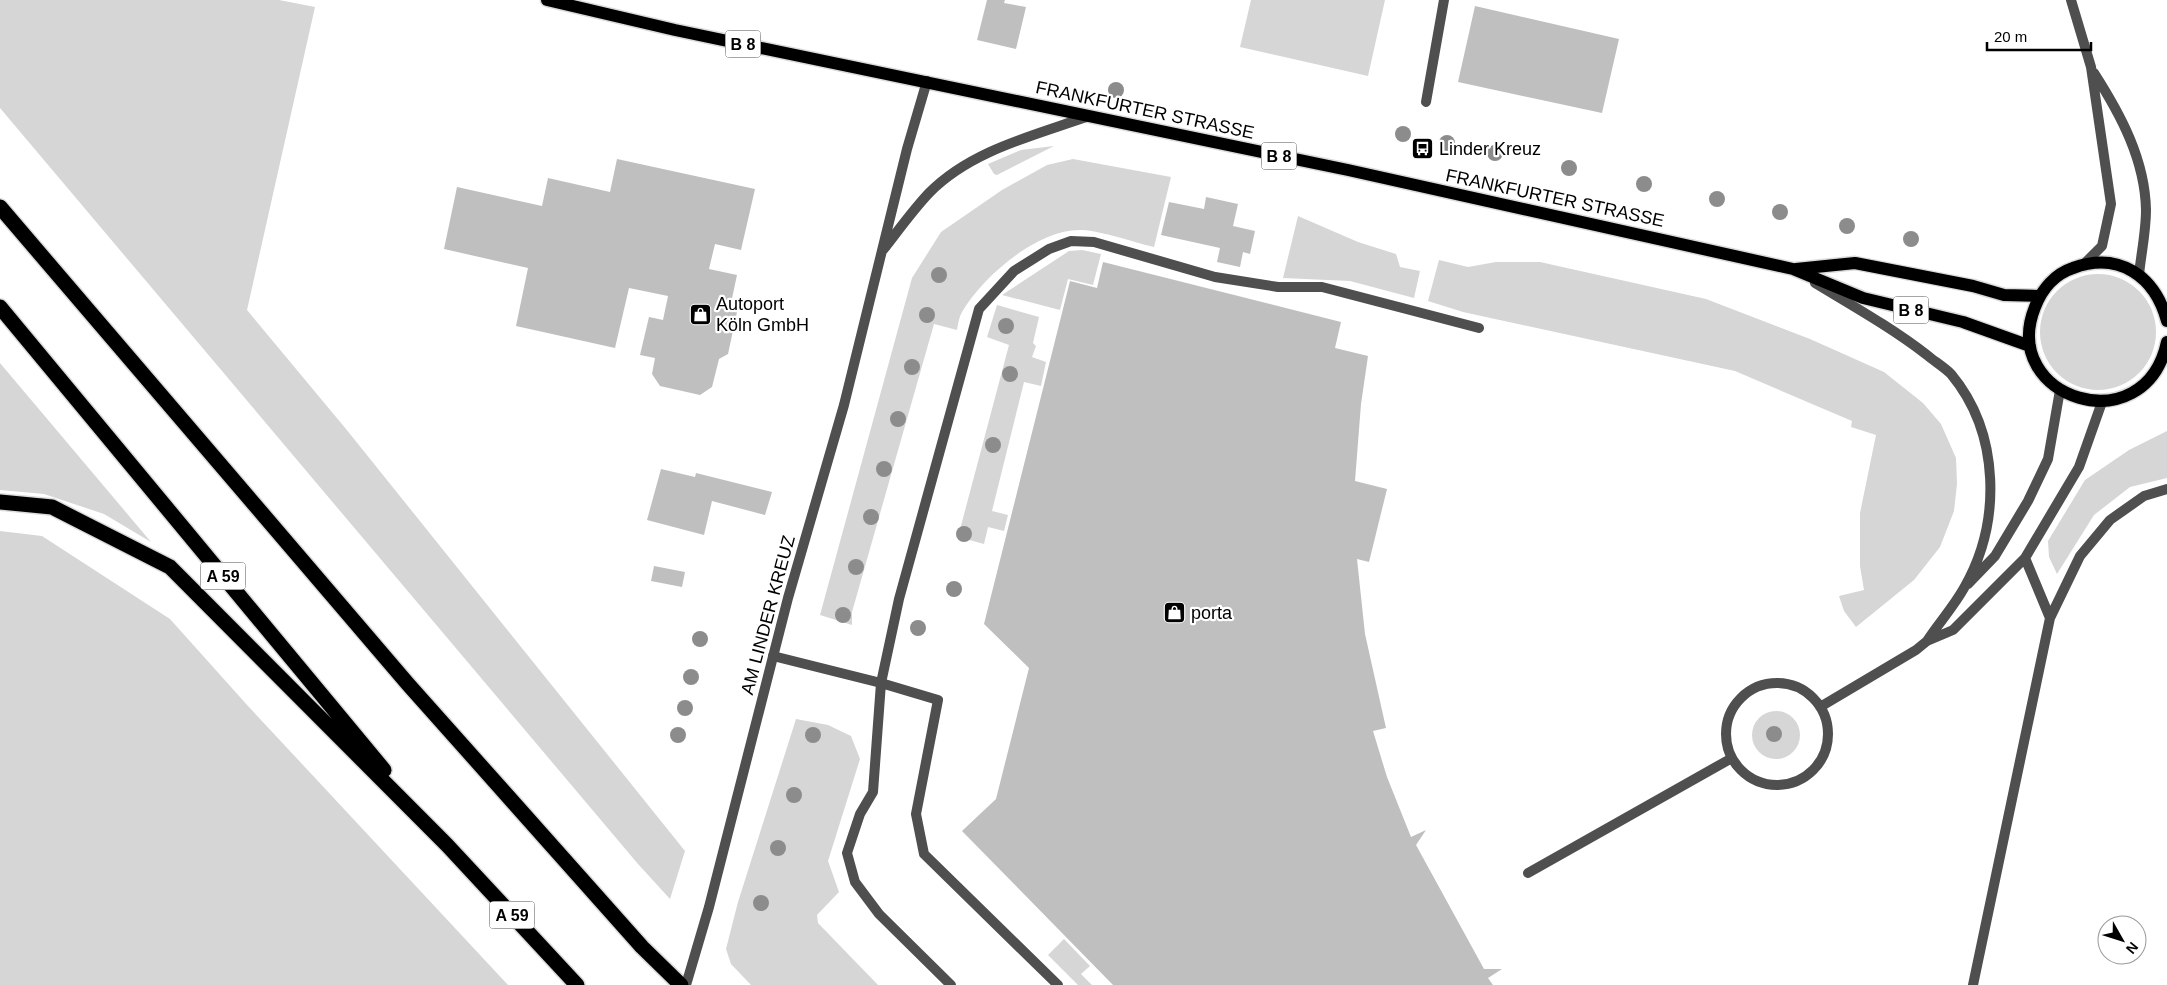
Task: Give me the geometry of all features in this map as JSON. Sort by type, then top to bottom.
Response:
[{"type":"highway","points":[[0,207],[408,684],[642,947],[681,985]]},
{"type":"highway","name":"A 59","points":[[0,308],[447,845],[577,985]]},
{"type":"highway","points":[[0,502],[52,507],[170,567],[447,845]]},
{"type":"main road","name":"FRANKFURTER STRASSE","points":[[547,0],[675,30],[1348,170],[1793,269],[1863,298],[1963,322],[2030,346]]},
{"type":"main road","name":"FRANKFURTER STRASSE","points":[[1793,269],[1855,263],[2004,295],[2039,296]]},
{"type":"main road","points":[[2167,321],[2162,304],[2153,288],[2139,275],[2113,264],[2084,264],[2066,270],[2051,281],[2039,296],[2030,320],[2030,346],[2036,363],[2046,378],[2060,390],[2080,399],[2102,402],[2118,399],[2134,392],[2163,368],[2167,342]]},
{"type":"street","points":[[1426,102],[1444,0]]},
{"type":"street","points":[[2071,0],[2091,68],[2111,204],[2102,246],[2084,264]]},
{"type":"street","points":[[2091,68],[2113,102],[2132,142],[2143,180],[2146,211],[2139,275]]},
{"type":"street","name":"AM LINDER KREUZ","points":[[686,985],[709,908],[773,656],[844,406],[881,253],[927,81]]},
{"type":"street","name":"AM LINDER KREUZ","points":[[881,253],[929,193],[972,161],[996,149],[1086,117]]},
{"type":"street","points":[[951,985],[880,914],[855,882],[847,853],[860,814],[872,792],[881,683],[899,599],[979,309],[1014,271],[1049,249],[1071,240],[1094,242],[1215,277],[1278,287],[1322,287],[1479,328]]},
{"type":"street","points":[[1793,269],[1910,342],[1950,373],[1976,411],[1989,456],[1992,500],[1983,543],[1965,587]]},
{"type":"street","points":[[1928,641],[1965,587],[1995,556],[2028,500],[2048,459],[2060,390]]},
{"type":"street","points":[[1820,707],[1928,641],[1953,630],[2025,558],[2079,468],[2102,402]]},
{"type":"street","points":[[1973,985],[2050,618],[2080,556],[2110,520],[2144,496],[2167,489]]},
{"type":"street","points":[[2025,558],[2050,618]]},
{"type":"street","points":[[773,656],[881,683],[938,700],[916,814],[924,854],[1058,985]]},
{"type":"street","points":[[1782,683],[1797,687],[1810,695],[1820,707],[1827,728],[1825,751],[1818,765],[1807,776],[1791,783],[1774,785],[1757,781],[1742,772],[1732,758],[1727,743],[1727,728],[1731,712],[1740,699],[1752,689],[1767,684],[1782,683]]},
{"type":"street","points":[[1528,873],[1732,758]]},
{"type":"shaded area","points":[[0,0],[279,0],[315,7],[247,310],[346,429],[685,851],[670,899],[638,864],[0,108]]},
{"type":"shaded area","points":[[1251,0],[1385,0],[1368,76],[1240,47]]},
{"type":"shaded area","points":[[1054,146],[997,175],[994,174],[988,164],[1021,150]]},
{"type":"shaded area","points":[[1073,159],[1171,177],[1154,247],[1108,234],[1082,230],[1065,231],[1031,246],[998,270],[971,298],[959,318],[957,330],[934,324],[852,612],[852,625],[820,615],[912,278],[941,232],[1002,190],[1047,165]]},
{"type":"shaded area","points":[[1298,216],[1358,242],[1396,254],[1400,267],[1420,271],[1414,298],[1350,281],[1283,278]]},
{"type":"shaded area","points":[[1082,250],[1101,254],[1093,285],[1068,279],[1060,310],[1002,295],[1069,251]]},
{"type":"shaded area","points":[[1439,260],[1468,267],[1496,262],[1540,262],[1706,299],[1810,339],[1884,372],[1923,403],[1941,424],[1956,458],[1957,484],[1954,511],[1940,547],[1914,580],[1856,627],[1844,611],[1839,596],[1864,590],[1860,566],[1860,513],[1876,435],[1851,427],[1852,421],[1735,371],[1463,312],[1428,301]]},
{"type":"shaded area","points":[[2098,274],[2120,278],[2139,291],[2152,310],[2156,332],[2152,354],[2139,373],[2120,386],[2098,390],[2076,386],[2057,373],[2044,354],[2040,332],[2044,310],[2057,291],[2076,278]]},
{"type":"shaded area","points":[[997,305],[1039,317],[1033,343],[1036,346],[1032,357],[1046,362],[1041,386],[1024,382],[992,511],[1008,515],[1004,531],[988,527],[984,544],[958,537],[1009,345],[987,337]]},
{"type":"shaded area","points":[[0,363],[151,542],[104,514],[44,494],[0,490]]},
{"type":"shaded area","points":[[2167,431],[2167,478],[2130,487],[2094,515],[2057,574],[2049,557],[2048,541],[2085,480],[2129,450]]},
{"type":"shaded area","points":[[0,531],[42,536],[170,619],[248,706],[508,985],[0,985]]},
{"type":"shaded area","points":[[1776,711],[1785,713],[1793,718],[1798,726],[1800,735],[1798,744],[1793,752],[1785,757],[1776,759],[1767,757],[1759,752],[1754,744],[1752,735],[1754,726],[1759,718],[1767,713]]},
{"type":"shaded area","points":[[796,719],[828,725],[851,736],[860,759],[828,861],[839,892],[817,915],[818,923],[878,985],[751,985],[731,964],[726,949],[738,902]]},
{"type":"shaded area","points":[[1064,939],[1090,966],[1081,974],[1092,985],[1078,985],[1048,955]]},
{"type":"building","points":[[987,0],[1005,0],[1004,3],[1026,7],[1016,49],[977,40]]},
{"type":"building","points":[[1475,6],[1619,39],[1602,113],[1458,82]]},
{"type":"building","points":[[617,159],[755,189],[741,250],[715,244],[709,269],[737,275],[731,303],[737,312],[728,354],[719,359],[712,387],[700,395],[660,386],[652,374],[655,358],[640,355],[649,317],[663,320],[668,296],[629,288],[615,348],[516,326],[528,268],[444,249],[457,187],[542,206],[548,178],[610,192]]},
{"type":"building","points":[[1206,197],[1238,204],[1233,226],[1255,231],[1250,254],[1243,252],[1240,267],[1217,262],[1220,248],[1161,235],[1169,202],[1204,209]]},
{"type":"building","name":"porta","points":[[1103,262],[1341,322],[1335,348],[1368,356],[1361,404],[1355,481],[1387,489],[1369,562],[1357,559],[1365,634],[1386,728],[1373,731],[1387,777],[1411,837],[1426,830],[1416,845],[1484,969],[1502,969],[1488,978],[1493,985],[1113,985],[962,831],[996,799],[1029,668],[984,624],[1070,281],[1097,288]]},
{"type":"building","points":[[661,469],[695,477],[696,473],[772,492],[765,515],[712,501],[704,535],[647,520]]},
{"type":"building","points":[[654,566],[685,572],[682,587],[651,581]]},
{"type":"place","name":"Linder Kreuz","points":[[1423,149]]},
{"type":"place","name":"Autoport Köln GmbH","points":[[700,314]]},
{"type":"place","name":"porta","points":[[1175,613]]}]
